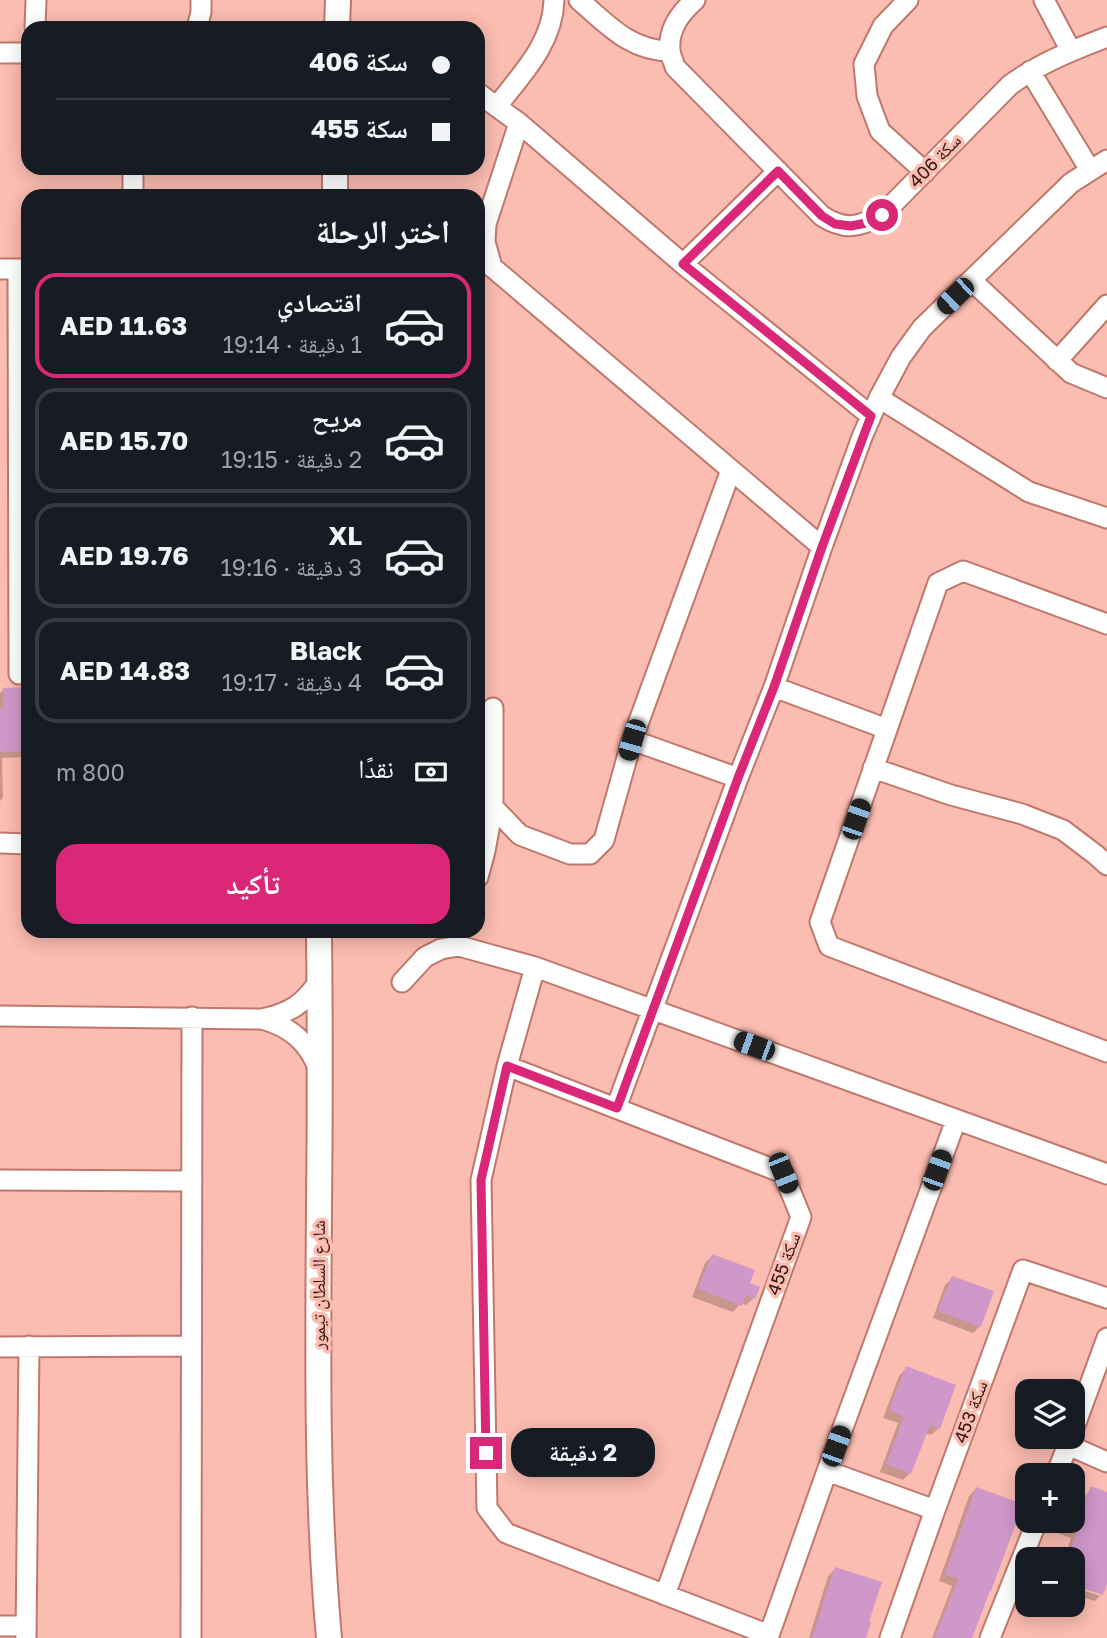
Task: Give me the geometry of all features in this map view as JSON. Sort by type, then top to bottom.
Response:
[{"type":"main road","points":[[324,21],[325,0]]},
{"type":"main road","points":[[337,21],[338,0]]},
{"type":"main road","name":"شارع السلطان تيمور","points":[[319,938],[318,1399],[322,1540],[330,1638]]},
{"type":"main road","name":"شارع السلطان تيمور","points":[[331,938],[331,1468],[340,1638]]},
{"type":"street","points":[[35,21],[36,0]]},
{"type":"street","points":[[199,21],[201,0]]},
{"type":"street","points":[[497,106],[535,59],[547,35],[554,0]]},
{"type":"street","points":[[579,0],[632,43],[651,50],[670,51],[673,27],[695,0]]},
{"type":"street","points":[[908,0],[883,26],[864,64],[867,96],[880,131],[925,172]]},
{"type":"street","points":[[1044,0],[1071,51]]},
{"type":"street","name":"سكة 406","points":[[670,51],[675,67],[822,216],[835,224],[851,226],[866,223],[882,215],[1010,85],[1030,71],[1107,37]]},
{"type":"street","points":[[0,53],[21,53]]},
{"type":"street","points":[[617,1108],[875,407],[901,357],[922,328],[1070,183],[1098,165],[1030,71]]},
{"type":"street","points":[[485,98],[519,123],[683,264],[875,407],[1028,492],[1107,517]]},
{"type":"street","points":[[519,123],[486,223],[485,242],[492,267],[822,547]]},
{"type":"street","points":[[683,264],[778,171]]},
{"type":"street","points":[[15,269],[21,340]]},
{"type":"street","points":[[971,279],[1071,373],[1107,388]]},
{"type":"street","points":[[1057,361],[1107,305]]},
{"type":"street","points":[[16,674],[21,453]]},
{"type":"street","points":[[493,807],[520,835],[570,854],[590,854],[604,840],[632,740],[731,470]]},
{"type":"street","points":[[1107,624],[964,570],[939,583],[820,922],[828,946],[1107,1052]]},
{"type":"street","points":[[774,687],[887,729]]},
{"type":"street","points":[[485,851],[493,807],[493,708]]},
{"type":"street","points":[[632,740],[738,778]]},
{"type":"street","points":[[873,768],[951,795],[1022,814],[1063,830],[1107,865]]},
{"type":"street","points":[[0,843],[21,844]]},
{"type":"street","points":[[402,982],[425,957],[461,938],[1107,1174]]},
{"type":"street","points":[[535,967],[507,1066],[481,1180],[487,1507],[506,1533],[769,1636],[956,1119]]},
{"type":"street","points":[[0,1016],[262,1019],[277,1016],[296,1007],[319,981]]},
{"type":"street","points":[[191,1638],[192,1017]]},
{"type":"street","points":[[262,1019],[289,1029],[300,1038],[309,1049],[320,1074]]},
{"type":"street","name":"سكة 455","points":[[507,1066],[783,1173],[801,1217],[665,1595]]},
{"type":"street","points":[[0,1180],[192,1181]]},
{"type":"street","name":"سكة 453","points":[[890,1638],[934,1510],[1023,1270],[1107,1298]]},
{"type":"street","points":[[1085,1397],[1107,1338]]},
{"type":"street","points":[[0,1626],[26,1632],[29,1346]]},
{"type":"street","points":[[0,1347],[190,1346]]},
{"type":"street","points":[[1085,1448],[1107,1462]]},
{"type":"street","points":[[827,1471],[934,1510]]},
{"type":"street","points":[[990,1638],[1032,1533]]},
{"type":"building","points":[[21,687],[21,751],[0,752],[3,688]]},
{"type":"building","points":[[712,1254],[755,1270],[750,1283],[760,1287],[755,1299],[746,1295],[742,1306],[698,1289]]},
{"type":"building","points":[[952,1276],[994,1291],[981,1327],[938,1311]]},
{"type":"building","points":[[906,1366],[956,1385],[940,1429],[930,1425],[911,1474],[886,1464],[904,1416],[889,1410]]},
{"type":"building","points":[[1091,1486],[1107,1492],[1107,1584],[1103,1595],[1085,1589],[1085,1547],[1071,1547],[1076,1533],[1085,1533],[1086,1499]]},
{"type":"building","points":[[976,1487],[1015,1501],[1015,1526],[972,1638],[935,1638],[958,1579],[945,1574]]},
{"type":"building","points":[[835,1567],[882,1582],[866,1638],[812,1638]]},
{"type":"route","points":[[486,1453],[481,1180],[507,1066],[617,1108],[774,687],[871,416],[683,264],[778,171],[822,216],[835,224],[851,226],[866,223],[882,215]]}]
